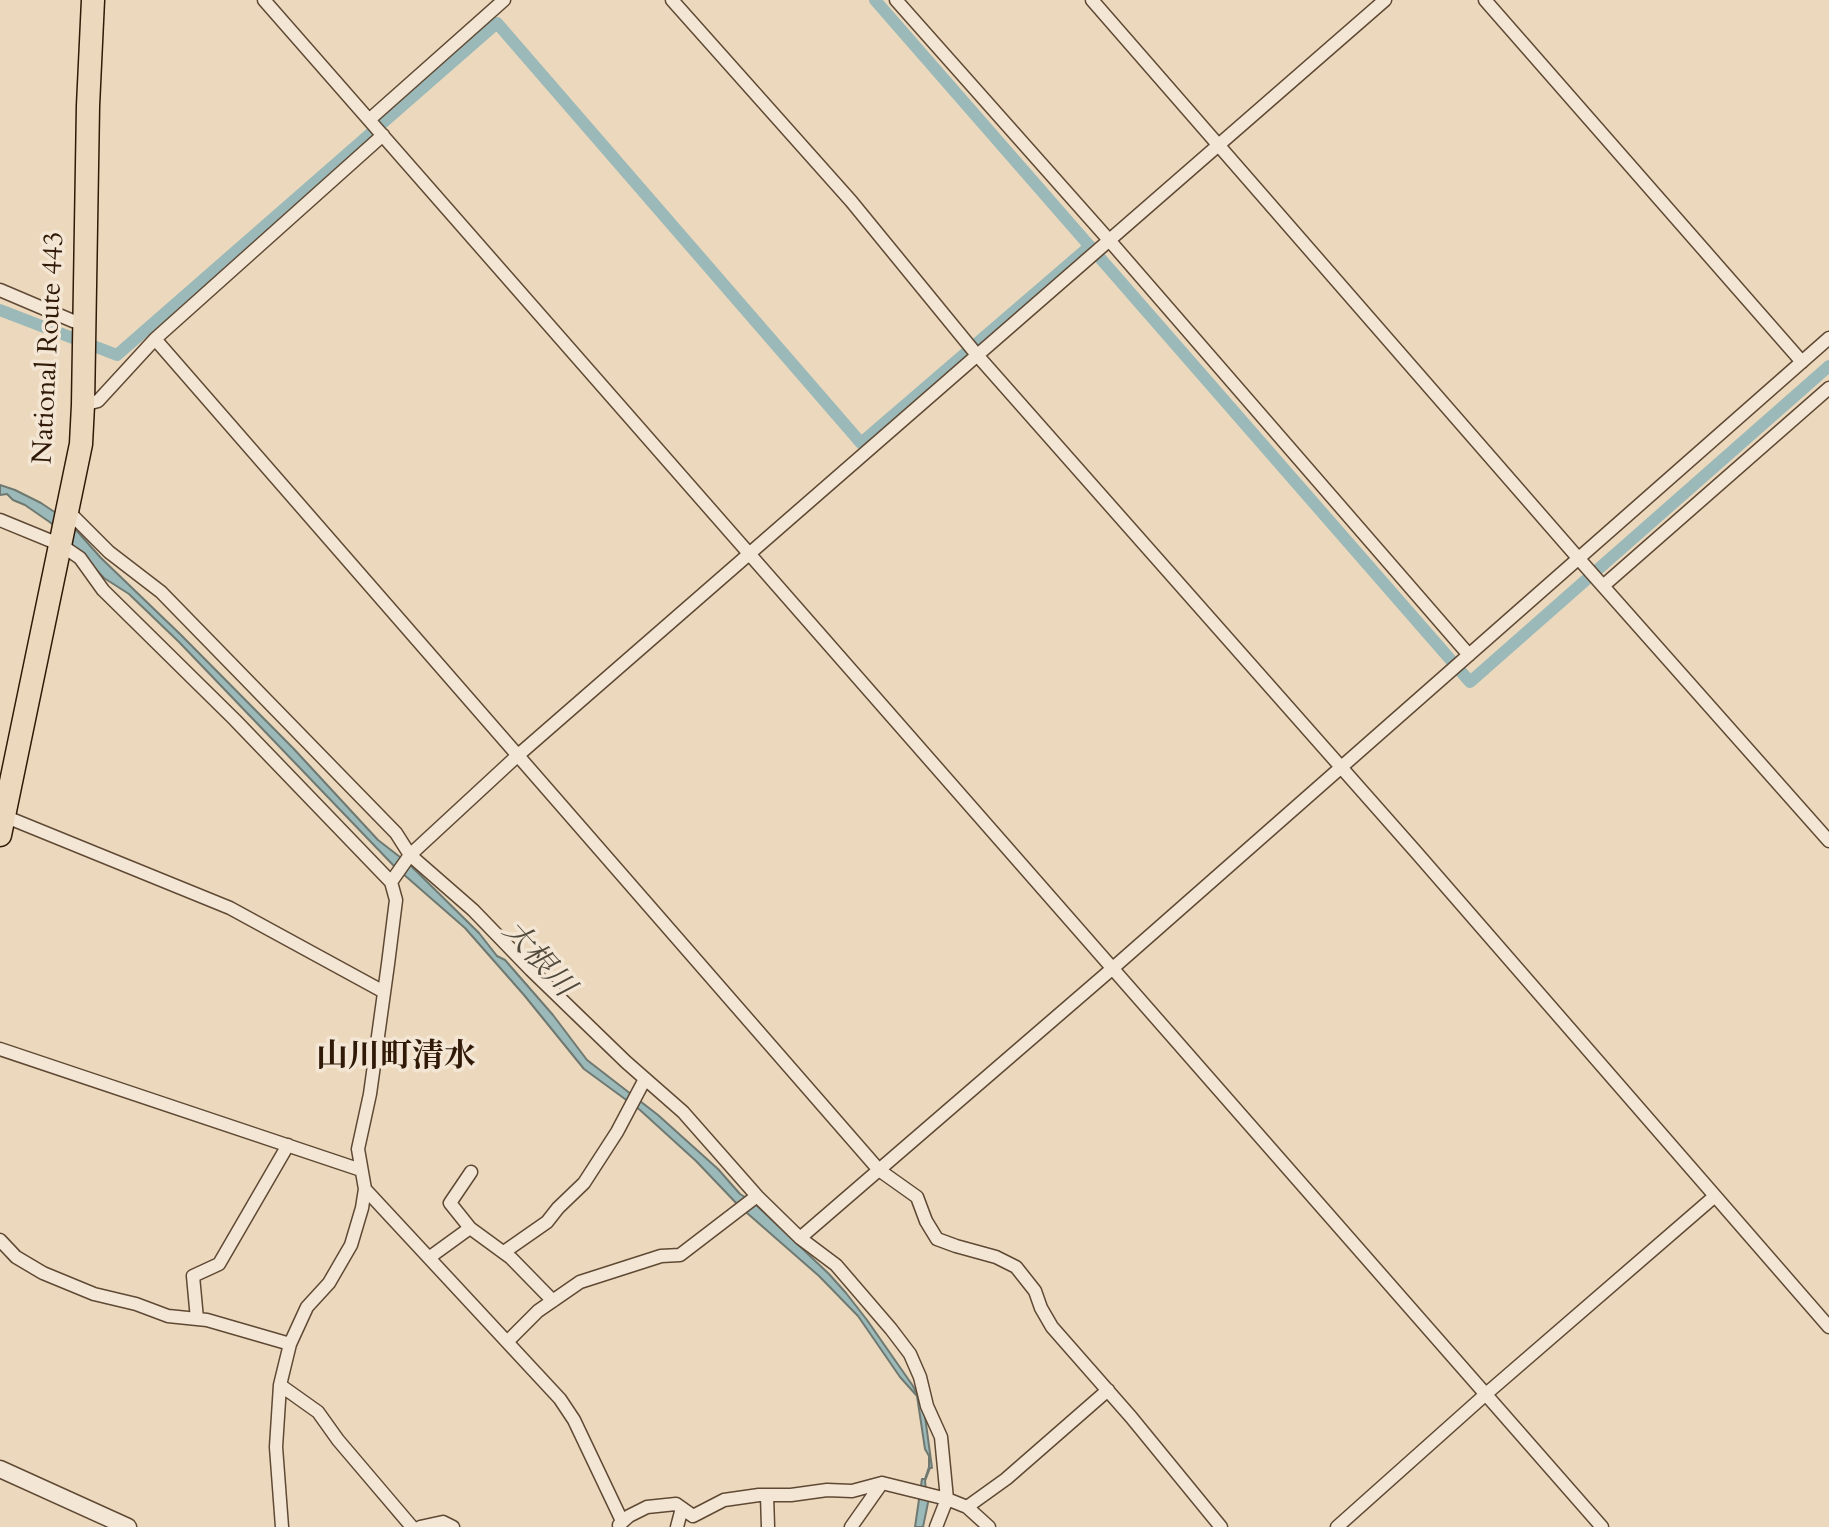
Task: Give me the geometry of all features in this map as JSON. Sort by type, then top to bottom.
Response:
[{"type":"highway","name":"National Route 443","points":[[2,826],[81,444],[93,0]]},
{"type":"street","points":[[264,0],[1602,1527]]},
{"type":"street","points":[[83,405],[98,401],[155,339],[377,127],[504,0]]},
{"type":"street","points":[[672,0],[851,201],[977,355],[1829,1327]]},
{"type":"street","points":[[896,0],[1469,655]]},
{"type":"street","points":[[1092,0],[1829,841]]},
{"type":"street","points":[[391,881],[410,856],[516,757],[1385,0]]},
{"type":"street","points":[[1485,0],[1802,362]]},
{"type":"street","points":[[0,290],[73,321],[85,323]]},
{"type":"street","points":[[800,1238],[1113,968],[1829,338]]},
{"type":"street","points":[[155,339],[879,1170],[917,1197],[937,1239],[996,1257],[1016,1267],[1035,1291],[1052,1327],[1221,1527]]},
{"type":"street","points":[[1603,586],[1828,390]]},
{"type":"street","points":[[68,511],[109,552],[161,592],[396,833],[410,856],[473,910],[552,990],[683,1112],[755,1197],[800,1238],[836,1265],[891,1329],[910,1354],[941,1437],[947,1499],[936,1527]]},
{"type":"street","points":[[0,520],[61,545],[80,558],[103,590],[391,881],[396,900],[370,1094],[358,1149],[365,1189],[362,1208],[351,1245],[329,1283],[307,1307],[290,1344],[280,1385],[276,1447],[282,1527]]},
{"type":"street","points":[[2,826],[230,908],[384,992]]},
{"type":"street","points":[[0,1049],[361,1170]]},
{"type":"street","points":[[504,1252],[547,1222],[584,1183],[617,1132],[645,1079]]},
{"type":"street","points":[[197,1319],[193,1276],[219,1264],[288,1145]]},
{"type":"street","points":[[471,1172],[450,1203],[470,1228],[511,1258],[553,1301]]},
{"type":"street","points":[[365,1189],[560,1399],[574,1420],[620,1524],[647,1507],[676,1504],[693,1516],[724,1500],[827,1490],[852,1491],[882,1483],[967,1507],[989,1527]]},
{"type":"street","points":[[1337,1527],[1715,1196]]},
{"type":"street","points":[[508,1341],[538,1311],[580,1282],[661,1256],[680,1255],[755,1197]]},
{"type":"street","points":[[430,1257],[470,1228]]},
{"type":"street","points":[[0,1240],[16,1257],[43,1273],[94,1294],[168,1316],[197,1319],[290,1344]]},
{"type":"street","points":[[280,1385],[318,1412],[412,1527]]},
{"type":"street","points":[[967,1507],[1006,1479],[1108,1390]]},
{"type":"street","points":[[0,1469],[128,1527]]},
{"type":"street","points":[[851,1527],[882,1483]]},
{"type":"street","points":[[767,1495],[768,1527]]},
{"type":"street","points":[[677,1527],[682,1508]]},
{"type":"street","points":[[420,1527],[443,1522],[453,1527]]},
{"type":"water","name":"大根川","points":[[0,485],[41,503],[68,521],[101,558],[293,748],[378,840],[409,864],[479,933],[497,956],[505,960],[587,1060],[658,1115],[846,1293],[913,1386],[924,1409],[932,1468],[925,1481],[929,1498],[923,1527],[915,1527],[922,1479],[925,1479],[929,1467],[929,1456],[925,1449],[917,1396],[900,1377],[858,1316],[640,1110],[584,1069],[465,928],[394,866],[179,642],[129,594],[104,578],[51,523],[7,494],[0,495]]},
{"type":"waterway","points":[[875,0],[1470,682],[1829,366]]},
{"type":"waterway","points":[[0,310],[117,355],[497,23],[861,443],[1090,246]]},
{"type":"district","name":"山川町清水","points":[[396,1059]]}]
